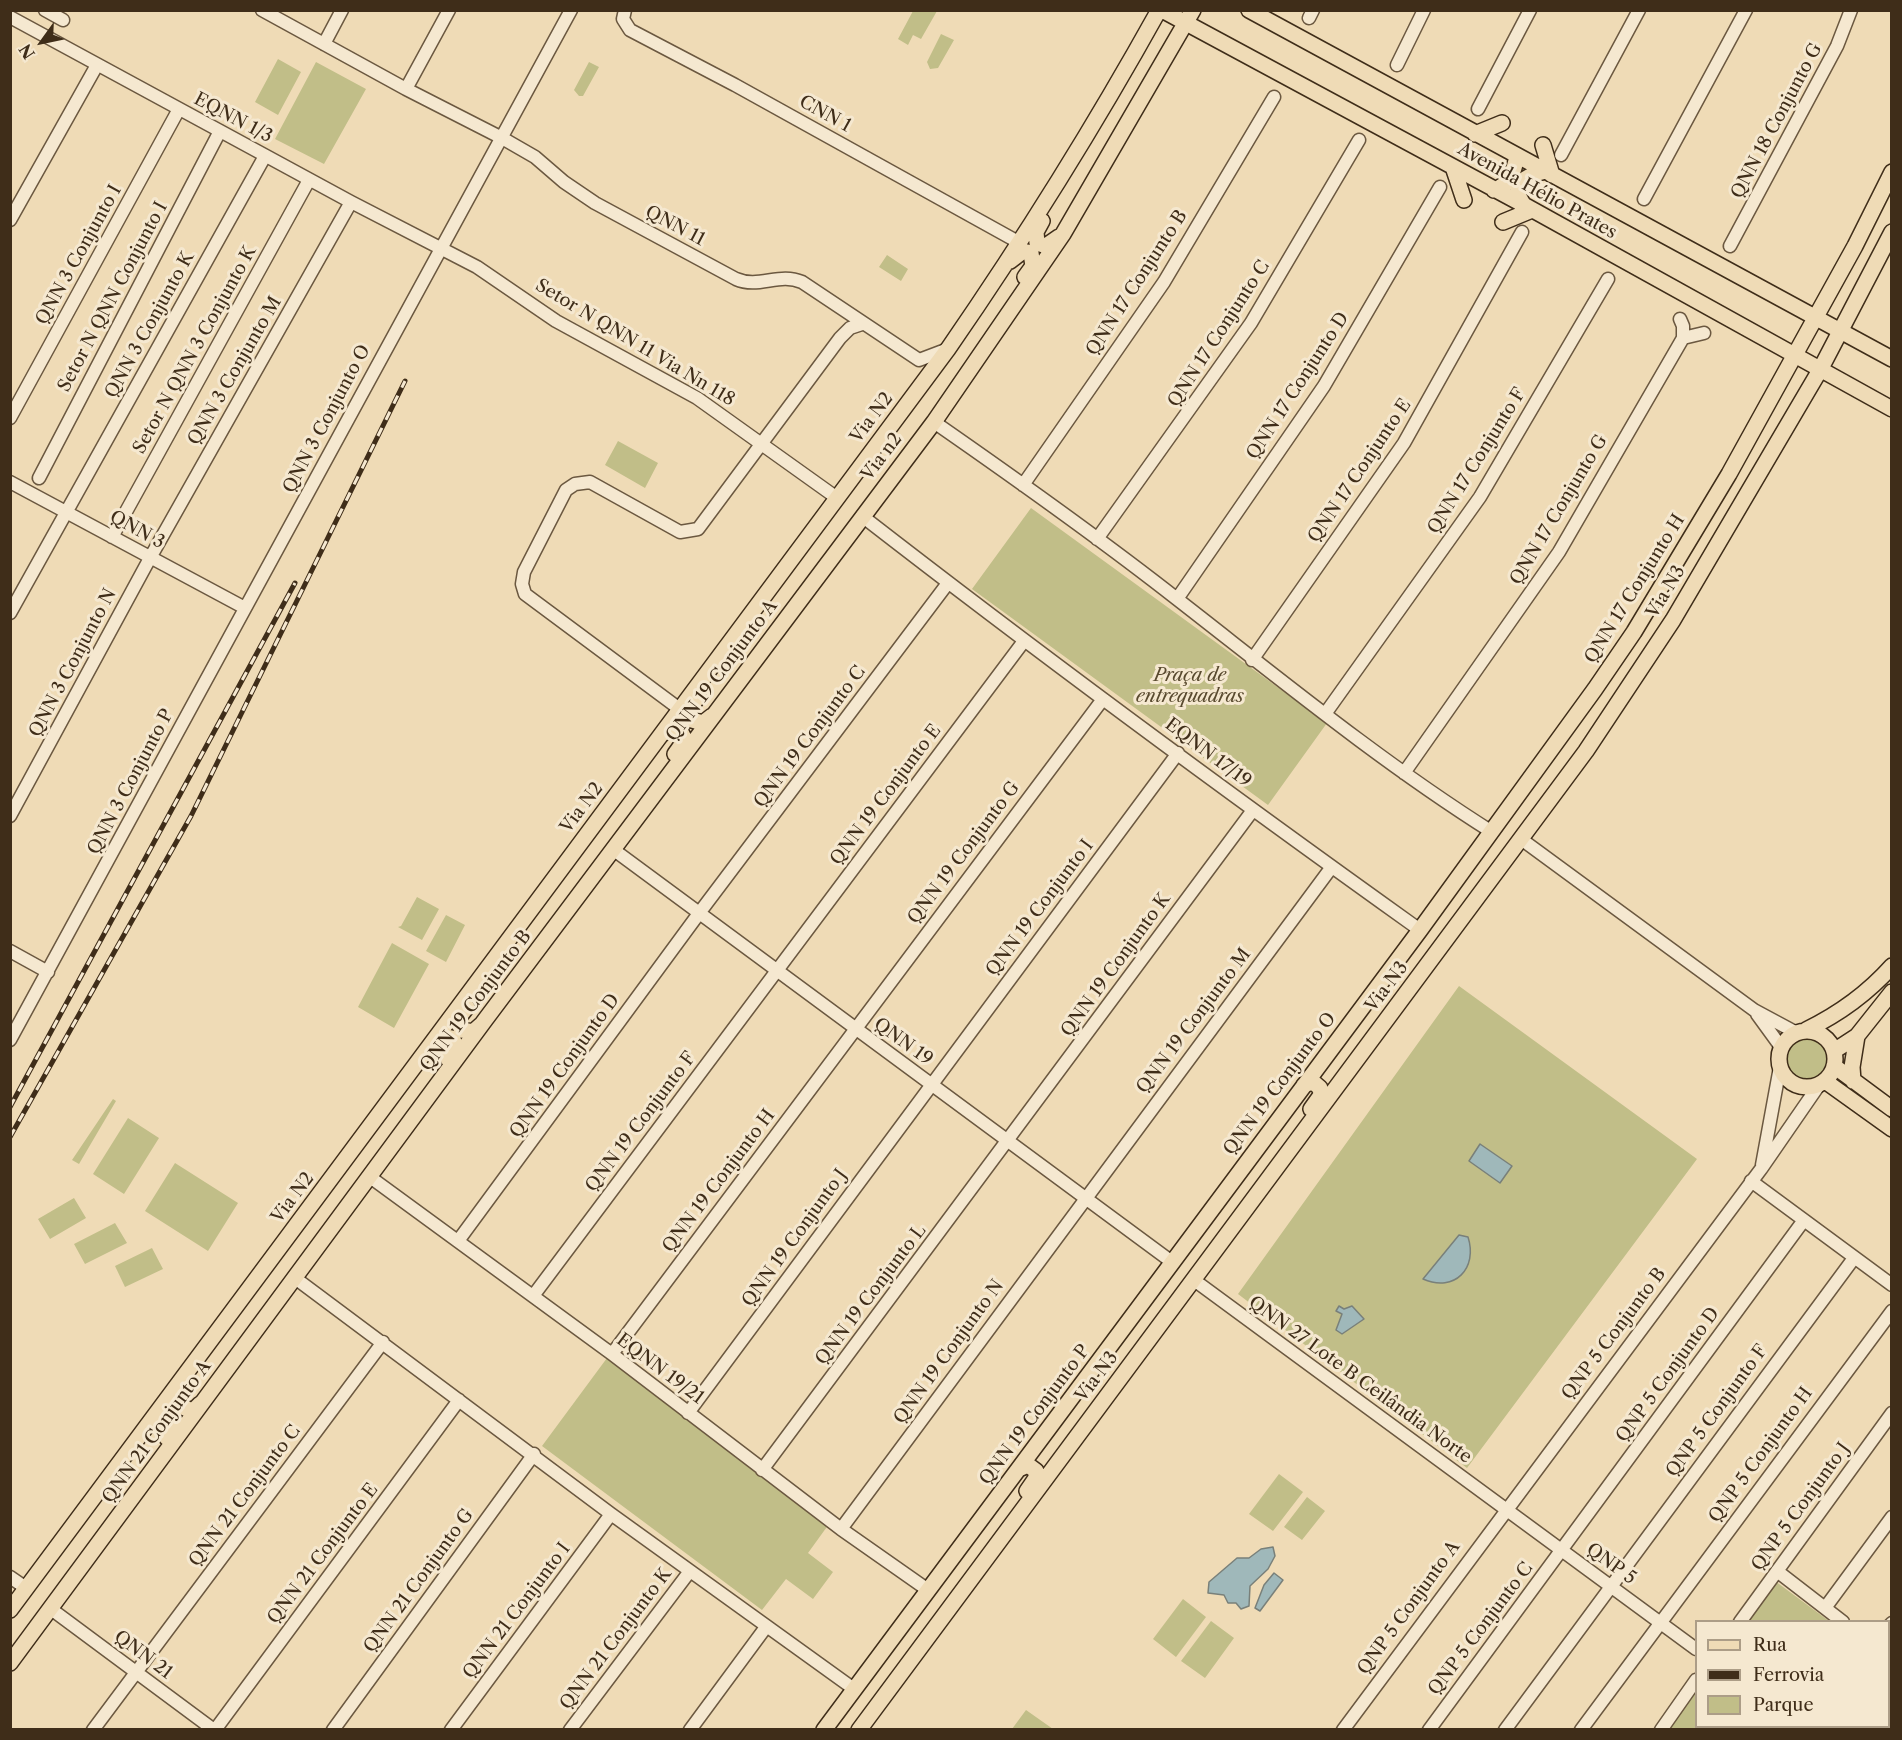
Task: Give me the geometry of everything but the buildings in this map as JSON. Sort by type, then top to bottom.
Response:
[{"type":"main road","name":"Via N2","points":[[10,1610],[658,738],[684,712],[688,711],[734,650],[767,592],[948,349],[1007,264],[1091,129],[1160,10]]},
{"type":"main road","name":"Avenida Hélio Prates","points":[[1160,10],[1189,17],[1494,190],[1892,410]]},
{"type":"main road","name":"Avenida Hélio Prates","points":[[1249,10],[1892,359]]},
{"type":"main road","points":[[934,422],[1063,234],[1189,17]]},
{"type":"main road","points":[[1475,134],[1502,123]]},
{"type":"main road","points":[[1063,234],[1046,246],[1036,243],[1035,237],[1076,167],[1091,129]]},
{"type":"main road","points":[[1503,222],[1528,208],[1518,197],[1523,180],[1549,173],[1543,145]]},
{"type":"main road","points":[[1494,190],[1502,188],[1513,174],[1517,156]]},
{"type":"main road","points":[[1453,167],[1464,200]]},
{"type":"main road","points":[[1795,357],[1892,172]]},
{"type":"main road","name":"Via N3","points":[[859,1730],[1586,751],[1673,620],[1820,370],[1892,232]]},
{"type":"main road","points":[[968,372],[1000,314],[1033,266],[1034,260],[1030,254],[1023,251],[1007,264]]},
{"type":"main road","name":"QNN 17 Conjunto H","points":[[1492,832],[1634,632],[1729,474],[1795,357]]},
{"type":"main road","name":"Via n2","points":[[862,516],[934,422]]},
{"type":"main road","points":[[1673,620],[1666,623],[1660,620],[1656,614],[1657,607],[1697,543],[1729,474]]},
{"type":"main road","name":"QNN 19 Conjunto A","points":[[616,847],[862,516]]},
{"type":"main road","points":[[1586,751],[1650,640],[1647,630],[1638,628],[1634,632]]},
{"type":"main road","points":[[684,712],[700,724],[715,713]]},
{"type":"main road","points":[[616,847],[638,804],[685,740],[676,728],[671,727],[658,738]]},
{"type":"main road","points":[[1420,930],[1492,832]]},
{"type":"main road","name":"QNN 19 Conjunto B","points":[[370,1177],[616,847]]},
{"type":"main road","points":[[1347,1074],[1337,1078],[1331,1075],[1328,1068],[1330,1061],[1419,944],[1438,905]]},
{"type":"main road","points":[[485,1020],[469,1033],[462,1030],[457,1020],[503,960],[528,915]]},
{"type":"main road","name":"QNN 19 Conjunto O","points":[[1172,1262],[1420,930]]},
{"type":"main road","points":[[1892,966],[1864,994],[1844,1009],[1801,1031],[1781,1047],[1780,1067],[1791,1082],[1809,1087],[1822,1083],[1834,1059],[1857,1036],[1892,992]]},
{"type":"main road","points":[[1801,1031],[1824,1036],[1834,1059],[1853,1081],[1892,1109]]},
{"type":"main road","points":[[381,1162],[413,1107],[455,1050],[455,1043],[449,1036],[442,1036],[423,1054]]},
{"type":"main road","points":[[1853,1081],[1852,1067],[1857,1036]]},
{"type":"main road","points":[[1211,1257],[1229,1220],[1319,1098],[1321,1091],[1318,1085],[1313,1082],[1304,1085]]},
{"type":"main road","points":[[1822,1083],[1892,1129]]},
{"type":"main road","points":[[295,1278],[370,1177]]},
{"type":"main road","name":"QNN 19 Conjunto P","points":[[928,1590],[1172,1262]]},
{"type":"main road","name":"QNN 21 Conjunto A","points":[[10,1663],[295,1278]]},
{"type":"main road","points":[[205,1400],[194,1411],[189,1411],[178,1402],[178,1396],[212,1351],[243,1298]]},
{"type":"main road","points":[[1061,1458],[1055,1461],[1046,1459],[1042,1452],[1043,1445],[1088,1388],[1101,1358]]},
{"type":"main road","points":[[104,1536],[128,1490],[175,1422],[171,1414],[160,1413],[144,1429]]},
{"type":"main road","points":[[973,1577],[999,1529],[1036,1478],[1036,1471],[1031,1466],[1019,1469]]},
{"type":"main road","points":[[824,1730],[928,1590]]},
{"type":"main road","points":[[834,1730],[850,1694]]},
{"type":"street","points":[[45,10],[63,20]]},
{"type":"street","points":[[262,10],[406,89],[502,138]]},
{"type":"street","points":[[324,44],[342,10]]},
{"type":"street","points":[[406,89],[449,10]]},
{"type":"street","points":[[440,248],[571,10]]},
{"type":"street","name":"CNN 1","points":[[625,10],[623,19],[630,30],[764,100],[1020,243]]},
{"type":"street","points":[[1396,64],[1424,10]]},
{"type":"street","points":[[1478,110],[1530,10]]},
{"type":"street","points":[[1561,154],[1639,10]]},
{"type":"street","points":[[1644,200],[1746,10]]},
{"type":"street","name":"QNN 18 Conjunto G","points":[[1730,246],[1837,46],[1851,10]]},
{"type":"street","name":"EQNN 1/3","points":[[11,20],[440,248]]},
{"type":"street","points":[[10,220],[97,65]]},
{"type":"street","name":"QNN 17 Conjunto B","points":[[1023,485],[1164,282],[1274,97]]},
{"type":"street","name":"QNN 3 Conjunto I","points":[[10,418],[179,110]]},
{"type":"street","name":"Setor N QNN Conjunto I","points":[[39,478],[220,132]]},
{"type":"street","name":"QNN 11","points":[[502,138],[535,157],[564,182],[595,203],[736,279],[750,284],[783,277],[796,279],[919,360],[948,349]]},
{"type":"street","name":"QNN 17 Conjunto C","points":[[1097,539],[1251,323],[1359,140]]},
{"type":"street","name":"QNN 3 Conjunto K","points":[[10,613],[265,156]]},
{"type":"street","name":"Setor N QNN 3 Conjunto K","points":[[112,537],[309,180]]},
{"type":"street","name":"QNN 17 Conjunto D","points":[[1177,599],[1324,386],[1440,187]]},
{"type":"street","name":"QNN 3 Conjunto M","points":[[150,558],[351,202]]},
{"type":"street","name":"QNN 17 Conjunto E","points":[[1252,660],[1404,443],[1522,232]]},
{"type":"street","name":"Setor N QNN 11 Via Nn 118","points":[[440,248],[503,283],[556,321],[697,398],[837,498]]},
{"type":"street","name":"QNN 3 Conjunto O","points":[[245,608],[440,248]]},
{"type":"street","name":"QNN 17 Conjunto F","points":[[1325,714],[1480,497],[1608,279]]},
{"type":"street","points":[[1680,319],[1684,331],[1683,338],[1704,333]]},
{"type":"street","points":[[684,712],[525,594],[522,578],[566,490],[574,484],[590,482],[680,532],[687,533],[702,525],[840,338],[850,328],[862,324]]},
{"type":"street","name":"QNN 17 Conjunto G","points":[[1404,773],[1559,552],[1683,338]]},
{"type":"street","points":[[934,422],[1097,539],[1177,599],[1252,660],[1404,773],[1492,832]]},
{"type":"street","name":"QNN 3","points":[[10,482],[245,608]]},
{"type":"street","name":"EQNN 17/19","points":[[862,516],[1024,641],[1331,868],[1420,930]]},
{"type":"street","name":"QNN 3 Conjunto N","points":[[10,816],[150,558]]},
{"type":"street","name":"QNN 19 Conjunto C","points":[[700,912],[948,583]]},
{"type":"street","name":"QNN 3 Conjunto P","points":[[10,1040],[245,608]]},
{"type":"street","name":"QNN 19 Conjunto E","points":[[778,970],[1024,641]]},
{"type":"street","name":"QNN 19 Conjunto G","points":[[855,1029],[1103,699]]},
{"type":"street","name":"QNN 19 Conjunto I","points":[[931,1084],[1178,753]]},
{"type":"street","name":"QNN 19 Conjunto K","points":[[1009,1141],[1253,810]]},
{"type":"street","points":[[1521,839],[1754,1010],[1801,1031]]},
{"type":"street","name":"QNN 19","points":[[616,847],[855,1029],[1172,1262]]},
{"type":"street","name":"QNN 19 Conjunto M","points":[[1085,1196],[1331,868]]},
{"type":"street","name":"QNN 19 Conjunto D","points":[[458,1241],[700,912]]},
{"type":"street","points":[[11,952],[48,972]]},
{"type":"street","name":"QNN 19 Conjunto F","points":[[533,1296],[778,970]]},
{"type":"street","points":[[1754,1010],[1781,1047]]},
{"type":"street","name":"QNN 19 Conjunto H","points":[[612,1354],[855,1029]]},
{"type":"street","points":[[1761,1169],[1780,1067]]},
{"type":"street","name":"QNP 5 Conjunto B","points":[[1505,1509],[1761,1169],[1822,1083]]},
{"type":"street","name":"QNN 19 Conjunto J","points":[[688,1413],[931,1084]]},
{"type":"street","name":"QNN 19 Conjunto L","points":[[762,1470],[1009,1141]]},
{"type":"street","name":"EQNN 19/21","points":[[370,1177],[612,1354],[841,1529],[928,1590]]},
{"type":"street","points":[[1751,1181],[1892,1285]]},
{"type":"street","name":"QNN 19 Conjunto N","points":[[841,1529],[1085,1196]]},
{"type":"street","name":"QNP 5 Conjunto D","points":[[1562,1550],[1804,1220]]},
{"type":"street","name":"QNP 5 Conjunto F","points":[[1505,1730],[1854,1258]]},
{"type":"street","points":[[295,1278],[766,1627],[850,1694]]},
{"type":"street","name":"QNN 27 Lote B Ceilândia Norte","points":[[1194,1280],[1505,1509]]},
{"type":"street","name":"QNP 5 Conjunto H","points":[[1581,1730],[1892,1311]]},
{"type":"street","name":"QNN 21 Conjunto C","points":[[93,1730],[383,1342]]},
{"type":"street","name":"QNN 21 Conjunto E","points":[[214,1730],[459,1400]]},
{"type":"street","name":"QNP 5 Conjunto J","points":[[1741,1620],[1892,1413]]},
{"type":"street","name":"QNN 21 Conjunto G","points":[[333,1730],[534,1454]]},
{"type":"street","name":"QNP 5","points":[[1505,1509],[1695,1648]]},
{"type":"street","name":"QNP 5 Conjunto A","points":[[1343,1730],[1505,1509]]},
{"type":"street","name":"QNN 21 Conjunto I","points":[[451,1730],[611,1514]]},
{"type":"street","points":[[1825,1608],[1892,1517]]},
{"type":"street","name":"QNP 5 Conjunto C","points":[[1429,1730],[1562,1550]]},
{"type":"street","name":"QNN 21 Conjunto K","points":[[570,1730],[690,1571]]},
{"type":"street","points":[[1777,1571],[1840,1620]]},
{"type":"street","points":[[10,1578],[26,1588]]},
{"type":"street","name":"QNN 21","points":[[51,1609],[214,1730]]},
{"type":"street","points":[[690,1730],[766,1627]]},
{"type":"street","points":[[1661,1730],[1695,1681]]},
{"type":"green space","points":[[913,11],[937,11],[921,39],[913,35],[908,45],[898,39]]},
{"type":"green space","points":[[941,34],[954,40],[938,68],[930,69],[927,62]]},
{"type":"green space","points":[[278,59],[301,72],[278,115],[255,102]]},
{"type":"green space","points":[[316,62],[366,89],[324,164],[275,139]]},
{"type":"green space","points":[[589,62],[599,67],[583,96],[579,96],[574,90]]},
{"type":"green space","points":[[887,255],[908,269],[901,281],[879,267]]},
{"type":"green space","points":[[618,441],[658,463],[645,488],[605,465]]},
{"type":"green space","name":"Praça de entrequadras","points":[[1031,508],[1327,723],[1268,805],[972,589]]},
{"type":"green space","points":[[417,897],[439,909],[422,940],[398,927],[401,926]]},
{"type":"green space","points":[[446,915],[465,925],[446,962],[426,951]]},
{"type":"green space","points":[[392,943],[429,964],[394,1028],[358,1007]]},
{"type":"green space","points":[[1459,986],[1697,1159],[1467,1468],[1238,1294]]},
{"type":"green space","points":[[1806,1037],[1815,1038],[1822,1043],[1827,1050],[1827,1068],[1822,1075],[1815,1080],[1806,1081],[1797,1080],[1790,1075],[1785,1068],[1784,1059],[1785,1050],[1790,1043],[1797,1038]]},
{"type":"green space","points":[[113,1099],[116,1101],[79,1164],[72,1160]]},
{"type":"green space","points":[[128,1118],[159,1138],[124,1194],[93,1174]]},
{"type":"green space","points":[[175,1163],[238,1203],[208,1251],[145,1211]]},
{"type":"green space","points":[[74,1198],[86,1218],[50,1239],[38,1219]]},
{"type":"green space","points":[[115,1223],[127,1243],[85,1264],[74,1244]]},
{"type":"green space","points":[[152,1248],[163,1269],[125,1287],[115,1266]]},
{"type":"green space","points":[[607,1358],[829,1524],[808,1553],[833,1572],[813,1599],[786,1579],[762,1610],[542,1446]]},
{"type":"green space","points":[[1279,1474],[1303,1492],[1273,1531],[1249,1514]]},
{"type":"green space","points":[[1307,1497],[1325,1511],[1302,1540],[1284,1527]]},
{"type":"green space","points":[[1775,1581],[1828,1620],[1747,1620]]},
{"type":"green space","points":[[1183,1599],[1206,1617],[1176,1657],[1153,1639]]},
{"type":"green space","points":[[1211,1621],[1234,1638],[1205,1678],[1181,1661]]},
{"type":"green space","points":[[1695,1690],[1695,1728],[1882,1728],[1880,1730],[1667,1730]]},
{"type":"green space","points":[[1026,1710],[1053,1729],[1012,1729]]},
{"type":"water","points":[[1480,1144],[1512,1166],[1500,1183],[1469,1161]]},
{"type":"water","points":[[1459,1235],[1468,1237],[1470,1259],[1467,1268],[1454,1280],[1445,1283],[1423,1279]]},
{"type":"water","points":[[1339,1306],[1344,1309],[1352,1306],[1364,1319],[1342,1334],[1336,1330],[1342,1314],[1336,1311]]},
{"type":"water","points":[[1273,1547],[1275,1556],[1268,1569],[1250,1586],[1249,1606],[1241,1609],[1236,1603],[1228,1603],[1224,1595],[1208,1593],[1209,1582],[1237,1558],[1249,1558],[1261,1549]]},
{"type":"water","points":[[1274,1573],[1283,1580],[1260,1611],[1255,1608],[1264,1585]]},
{"type":"railway","points":[[10,1137],[191,816],[405,381]]},
{"type":"railway","points":[[10,1107],[295,583]]}]
